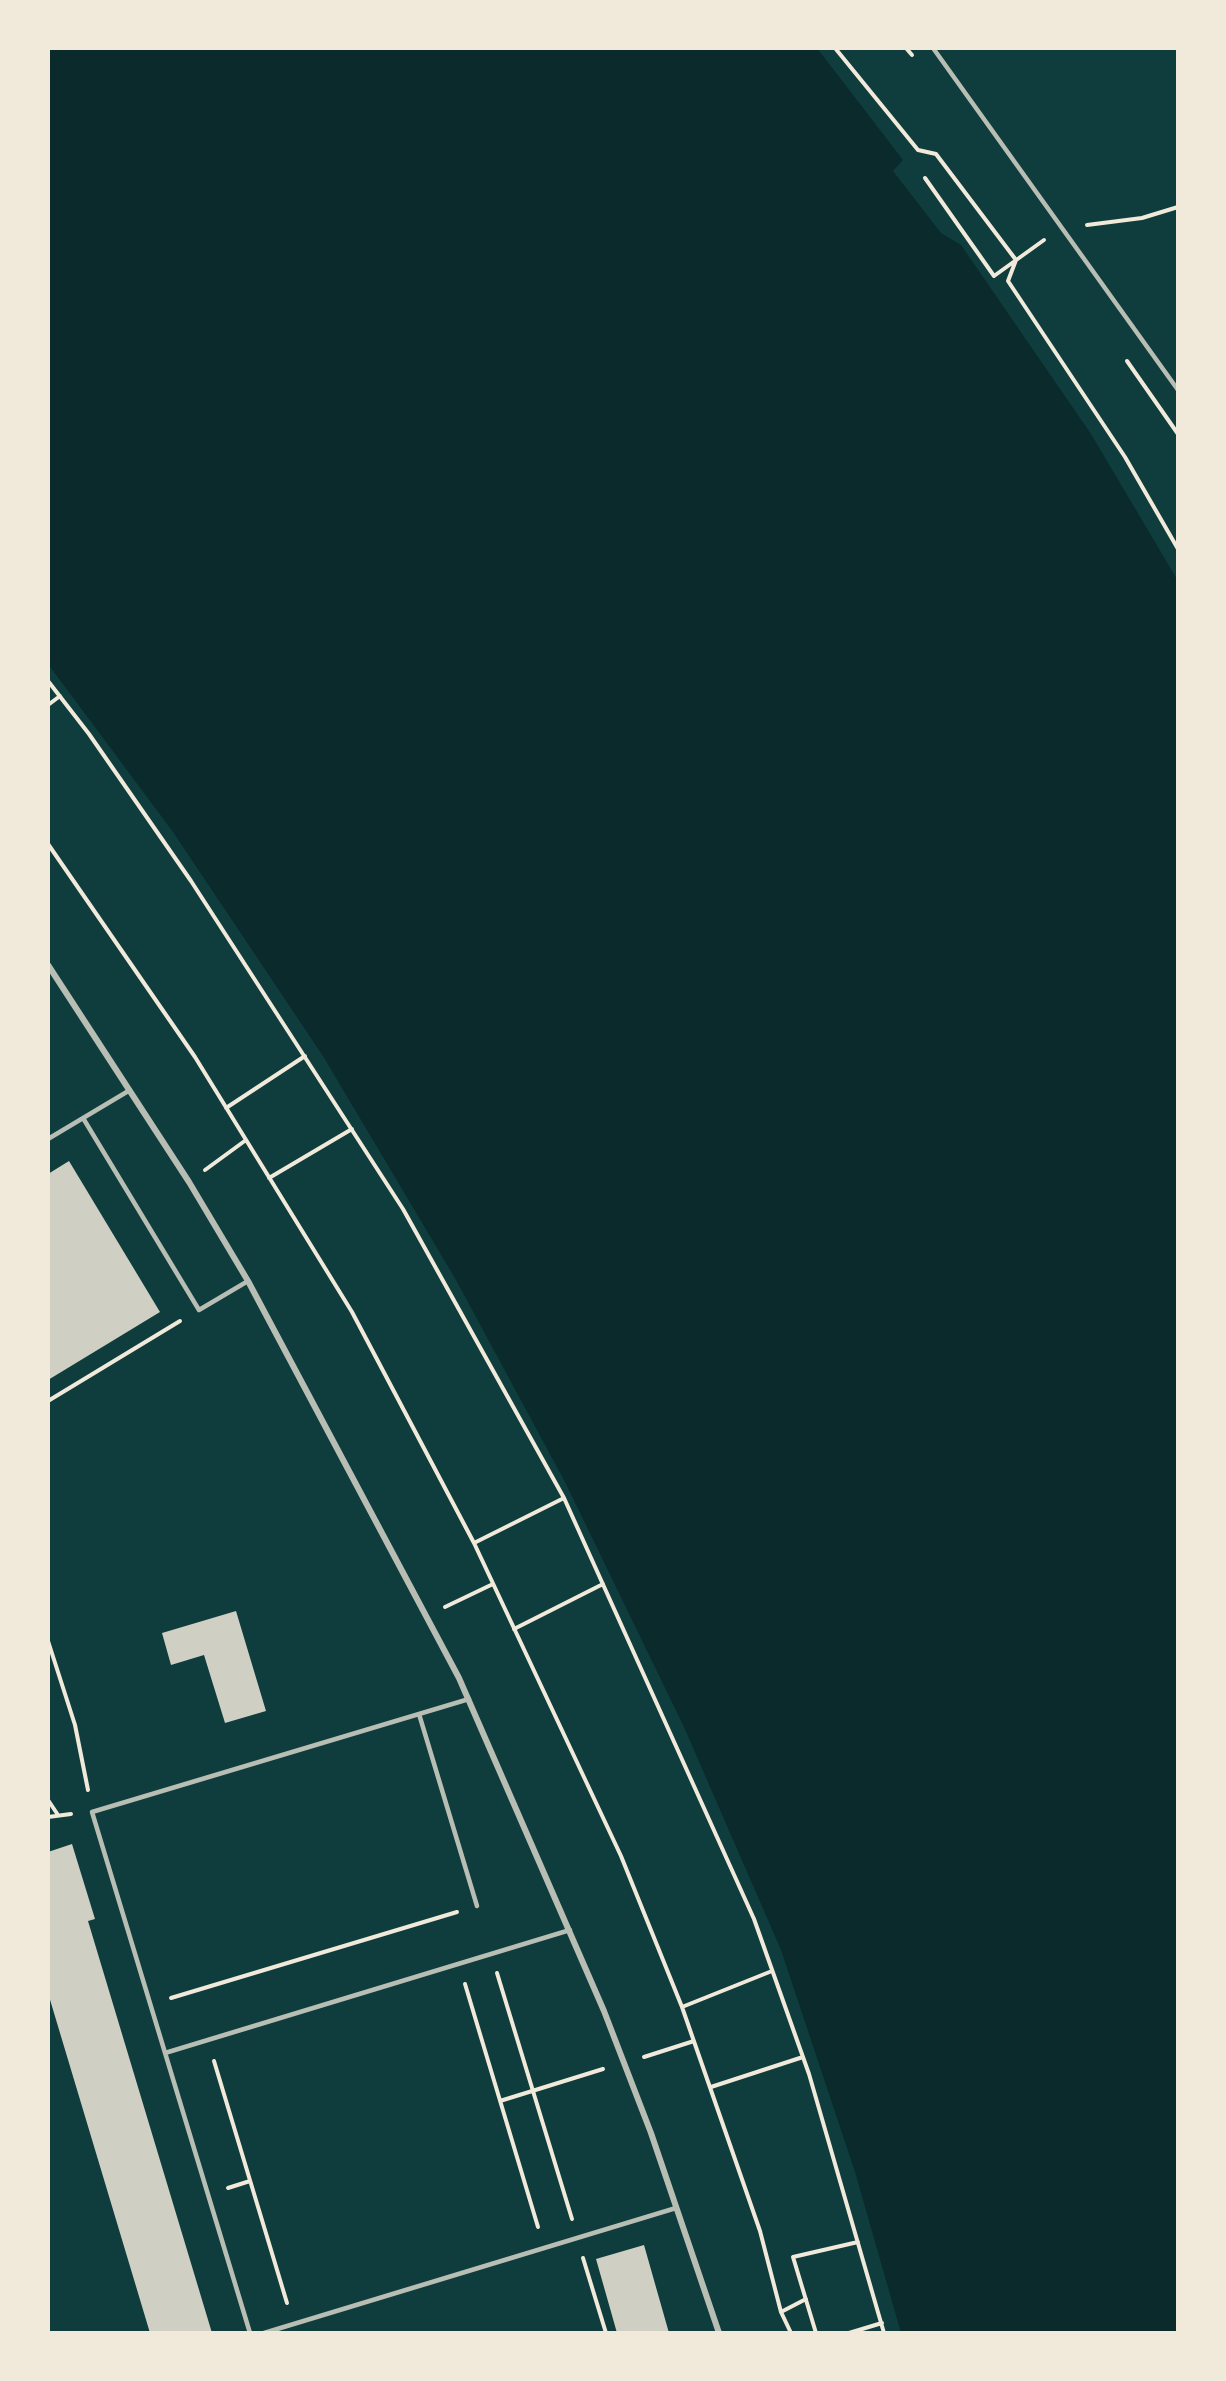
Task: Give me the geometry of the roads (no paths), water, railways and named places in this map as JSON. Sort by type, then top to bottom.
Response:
[{"type":"street","points":[[48,965],[189,1182],[248,1281],[469,1699],[570,1930],[625,2063],[719,2333]]},
{"type":"lane","points":[[933,48],[1178,390]]},
{"type":"lane","points":[[48,1139],[130,1090]]},
{"type":"lane","points":[[83,1118],[199,1310],[248,1281]]},
{"type":"lane","points":[[250,2333],[93,1812],[469,1699]]},
{"type":"lane","points":[[419,1714],[477,1906]]},
{"type":"lane","points":[[165,2053],[570,1930]]},
{"type":"lane","points":[[264,2333],[676,2208]]},
{"type":"water","points":[[48,48],[817,48],[903,160],[893,171],[941,233],[961,245],[1091,434],[1178,581],[1178,2333],[901,2333],[855,2172],[781,1950],[684,1727],[565,1482],[456,1280],[323,1056],[173,832],[48,664]]}]
